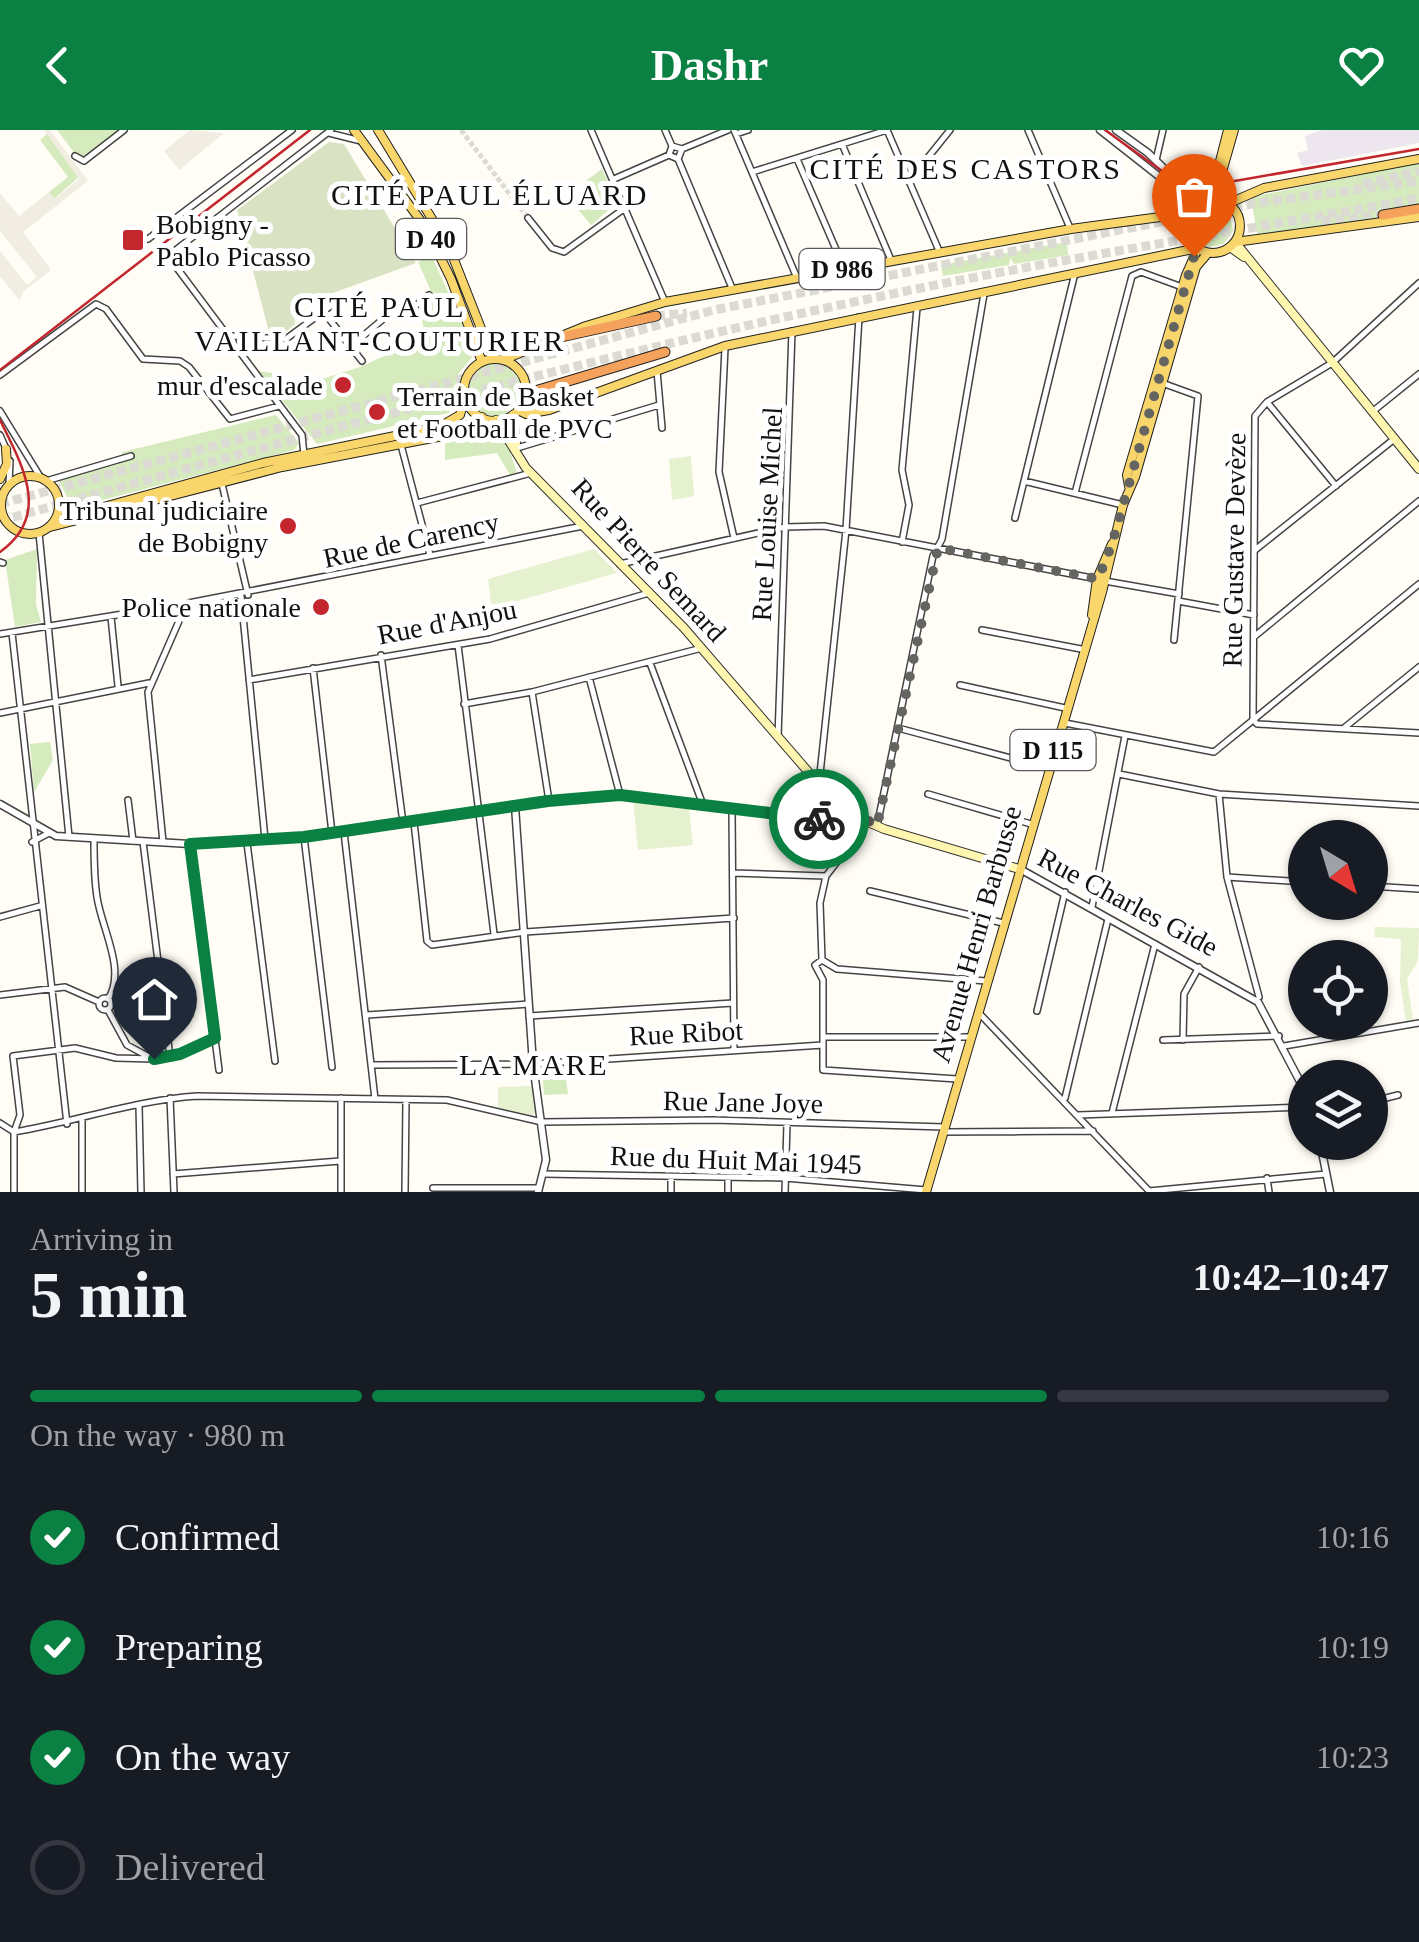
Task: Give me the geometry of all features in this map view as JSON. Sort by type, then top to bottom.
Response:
[{"type":"highway","points":[[1383,215],[1419,213]]},
{"type":"highway","points":[[561,337],[656,316]]},
{"type":"highway","points":[[526,394],[666,352]]},
{"type":"main road","name":"D 40","points":[[354,130],[426,228],[452,279],[482,362]]},
{"type":"main road","name":"D 40","points":[[378,130],[449,246],[498,359]]},
{"type":"main road","points":[[1210,200],[1231,130]]},
{"type":"main road","points":[[1231,130],[1222,172],[1225,202],[1240,223],[1232,244]]},
{"type":"main road","points":[[1419,159],[1264,188],[1225,202],[1200,203],[1191,212],[1187,232],[1198,248],[1208,253],[1232,244],[1419,213]]},
{"type":"main road","points":[[1156,215],[1175,204],[1178,191]]},
{"type":"main road","name":"D 986","points":[[498,359],[665,302],[1071,229],[1191,212]]},
{"type":"main road","points":[[1232,244],[1419,469]]},
{"type":"main road","name":"D 986","points":[[516,412],[549,410],[725,346],[1198,248]]},
{"type":"main road","points":[[1129,486],[1128,476],[1182,287],[1198,248]]},
{"type":"main road","name":"D 115","points":[[1101,580],[1196,266],[1208,253]]},
{"type":"main road","points":[[50,527],[59,506],[58,496],[43,479],[24,476],[5,487],[0,506],[14,530],[39,534],[50,527],[282,467],[453,434],[482,418],[496,420],[516,412],[526,394],[523,376],[498,359],[482,362],[469,373],[460,416],[449,424],[304,455],[89,511],[71,512],[59,506]]},
{"type":"main road","points":[[466,397],[482,418]]},
{"type":"main road","name":"Rue Pierre Semard","points":[[516,412],[516,448]]},
{"type":"main road","name":"Rue Pierre Semard","points":[[496,420],[531,473],[566,504],[582,526],[751,703]]},
{"type":"main road","points":[[0,479],[6,467],[6,449]]},
{"type":"main road","name":"Avenue Henri Barbusse","points":[[926,1191],[1101,580]]},
{"type":"main road","name":"Rue Charles Gide","points":[[751,703],[819,784],[854,816],[1018,869]]},
{"type":"street","points":[[75,156],[84,161],[124,130]]},
{"type":"street","points":[[148,239],[292,130]]},
{"type":"street","points":[[592,130],[665,302]]},
{"type":"street","points":[[666,130],[672,146],[669,155]]},
{"type":"street","points":[[672,146],[682,149],[733,131],[748,130]]},
{"type":"street","points":[[752,172],[887,130],[940,252]]},
{"type":"street","points":[[910,182],[950,130]]},
{"type":"street","points":[[1028,130],[1071,229]]},
{"type":"street","points":[[1100,130],[1178,191],[1191,212]]},
{"type":"street","points":[[1116,130],[1156,160],[1200,203]]},
{"type":"street","points":[[1156,160],[1163,130]]},
{"type":"street","points":[[733,131],[797,278]]},
{"type":"street","points":[[282,467],[304,455],[302,435],[168,256],[328,132],[340,132],[363,142]]},
{"type":"street","points":[[842,144],[891,260]]},
{"type":"street","points":[[682,149],[678,158],[732,288]]},
{"type":"street","points":[[614,178],[669,155],[678,158]]},
{"type":"street","points":[[796,159],[844,268]]},
{"type":"street","points":[[528,218],[557,251],[574,248],[625,208]]},
{"type":"street","points":[[1015,518],[1075,272]]},
{"type":"street","points":[[1075,494],[1136,272],[1182,287]]},
{"type":"street","name":"Rue Gustave Devèze","points":[[1253,719],[1256,416],[1266,402],[1332,364],[1419,284]]},
{"type":"street","points":[[957,1079],[824,1070],[821,976],[815,967],[822,960],[820,902],[826,876],[860,833],[872,824],[898,728],[938,548],[984,291]]},
{"type":"street","points":[[350,346],[401,304],[415,306],[429,295]]},
{"type":"street","points":[[228,336],[286,339],[340,298]]},
{"type":"street","points":[[902,542],[909,505],[902,470],[918,305]]},
{"type":"street","points":[[0,375],[88,306],[104,308],[144,359],[180,361],[189,367],[230,419],[279,406]]},
{"type":"street","points":[[322,311],[362,361]]},
{"type":"street","points":[[819,784],[846,530],[859,318]]},
{"type":"street","name":"Rue Louise Michel","points":[[778,737],[792,331]]},
{"type":"street","points":[[725,346],[719,472],[734,538]]},
{"type":"street","points":[[657,368],[662,428]]},
{"type":"street","points":[[1372,412],[1419,374]]},
{"type":"street","points":[[1162,383],[1198,396],[1174,640]]},
{"type":"street","points":[[1266,402],[1336,486]]},
{"type":"street","points":[[516,448],[659,405]]},
{"type":"street","points":[[0,410],[43,479],[131,456]]},
{"type":"street","points":[[0,436],[6,449],[5,487]]},
{"type":"street","points":[[1255,550],[1394,439]]},
{"type":"street","points":[[401,445],[430,555]]},
{"type":"street","points":[[417,504],[531,473]]},
{"type":"street","points":[[1024,481],[1123,505]]},
{"type":"street","points":[[222,484],[244,595],[265,842]]},
{"type":"street","points":[[1253,637],[1419,502]]},
{"type":"street","name":"Rue de Carency","points":[[0,634],[244,595],[582,526]]},
{"type":"street","points":[[619,564],[785,527],[846,530],[1101,580],[1254,615]]},
{"type":"street","points":[[39,534],[69,838]]},
{"type":"street","points":[[1062,722],[1214,752],[1419,584]]},
{"type":"street","name":"Rue d'Anjou","points":[[249,680],[458,645],[650,593]]},
{"type":"street","points":[[163,843],[149,682],[179,620],[178,606]]},
{"type":"street","points":[[111,617],[118,686]]},
{"type":"street","points":[[982,630],[1082,649]]},
{"type":"street","points":[[12,633],[32,842],[67,1124]]},
{"type":"street","points":[[458,645],[494,936]]},
{"type":"street","points":[[464,704],[532,692],[702,648]]},
{"type":"street","points":[[381,655],[403,823]]},
{"type":"street","points":[[650,663],[703,806]]},
{"type":"street","points":[[1343,728],[1419,666]]},
{"type":"street","points":[[313,668],[332,833]]},
{"type":"street","points":[[589,677],[620,795]]},
{"type":"street","points":[[0,713],[149,682]]},
{"type":"street","points":[[960,685],[1065,708]]},
{"type":"street","points":[[532,692],[548,801]]},
{"type":"street","points":[[1253,719],[1258,724],[1419,734]]},
{"type":"street","points":[[898,728],[1048,768]]},
{"type":"street","points":[[1092,906],[1126,736]]},
{"type":"street","points":[[1118,774],[1219,794],[1419,806]]},
{"type":"street","points":[[928,794],[1031,824]]},
{"type":"street","points":[[1219,794],[1227,877],[1258,1000],[1291,1060]]},
{"type":"street","points":[[0,804],[49,833],[69,838],[190,844],[265,842],[548,801],[620,795],[732,811],[854,816],[860,833]]},
{"type":"street","points":[[128,800],[132,842]]},
{"type":"street","points":[[433,1188],[538,1190],[544,1174],[515,806]]},
{"type":"street","points":[[732,811],[734,1050]]},
{"type":"street","points":[[414,822],[427,941],[432,944],[525,932],[734,918]]},
{"type":"street","points":[[344,832],[376,1099]]},
{"type":"street","points":[[32,842],[49,833]]},
{"type":"street","points":[[304,837],[332,1068]]},
{"type":"street","points":[[94,840],[96,891],[116,982],[108,999],[108,1010],[127,1044],[154,1059]]},
{"type":"street","points":[[143,842],[170,1057]]},
{"type":"street","points":[[247,842],[275,1061]]},
{"type":"street","points":[[190,844],[219,1070]]},
{"type":"street","name":"Rue Charles Gide","points":[[1018,869],[1258,1000]]},
{"type":"street","points":[[734,873],[826,876]]},
{"type":"street","points":[[1227,877],[1288,881]]},
{"type":"street","points":[[1388,887],[1419,889]]},
{"type":"street","points":[[870,890],[1003,924]]},
{"type":"street","points":[[1037,1011],[1065,892]]},
{"type":"street","points":[[0,917],[40,906]]},
{"type":"street","points":[[1064,1100],[1109,916]]},
{"type":"street","points":[[1112,1113],[1155,944]]},
{"type":"street","points":[[822,960],[831,966],[986,981]]},
{"type":"street","points":[[1183,1040],[1184,994],[1199,967]]},
{"type":"street","points":[[0,995],[52,988],[79,991],[99,1002],[108,999]]},
{"type":"street","points":[[99,1002],[100,1008],[108,1010]]},
{"type":"street","points":[[529,1016],[733,1003]]},
{"type":"street","points":[[367,1015],[529,1004]]},
{"type":"street","points":[[978,1012],[1150,1192],[1326,1174]]},
{"type":"street","points":[[1284,1046],[1419,1023]]},
{"type":"street","points":[[1164,1040],[1278,1036]]},
{"type":"street","points":[[825,1037],[970,1037]]},
{"type":"street","points":[[14,1192],[14,1132],[20,1115],[13,1056],[58,1050],[154,1059],[170,1057],[215,1038]]},
{"type":"street","name":"Rue Ribot","points":[[372,1066],[533,1064],[823,1045]]},
{"type":"street","points":[[1388,1097],[1398,1094]]},
{"type":"street","points":[[170,1098],[174,1192]]},
{"type":"street","name":"Rue Jane Joye","points":[[14,1132],[82,1121],[170,1098],[447,1100],[542,1122],[786,1122],[1093,1131]]},
{"type":"street","points":[[340,1192],[341,1098]]},
{"type":"street","points":[[405,1192],[406,1100]]},
{"type":"street","points":[[139,1106],[141,1192]]},
{"type":"street","points":[[1078,1115],[1288,1108]]},
{"type":"street","points":[[82,1121],[82,1192]]},
{"type":"street","points":[[0,1122],[14,1132]]},
{"type":"street","points":[[784,1192],[786,1122]]},
{"type":"street","points":[[1323,1160],[1330,1192]]},
{"type":"street","points":[[173,1174],[340,1161]]},
{"type":"street","name":"Rue du Huit Mai 1945","points":[[544,1174],[785,1178],[926,1191]]},
{"type":"street","points":[[671,1177],[671,1192]]},
{"type":"street","points":[[728,1177],[728,1192]]},
{"type":"street","points":[[1267,1178],[1269,1192]]},
{"type":"shaded area","points":[[44,130],[50,130],[88,181],[23,232],[51,270],[23,292],[20,301],[0,276],[0,251],[27,285],[37,277],[0,231],[0,193],[19,216],[49,192],[55,199],[79,179]]},
{"type":"shaded area","points":[[190,130],[224,133],[179,170],[164,151]]},
{"type":"shaded area","points":[[1322,130],[1419,130],[1419,143],[1302,166],[1297,153],[1308,150],[1305,136]]},
{"type":"green space","points":[[57,130],[121,130],[84,158],[76,155]]},
{"type":"green space","points":[[47,134],[80,176],[54,199],[49,192],[68,177],[40,140]]},
{"type":"green space","points":[[329,142],[344,144],[416,263],[294,307],[295,324],[283,334],[269,332],[237,210]]},
{"type":"green space","points":[[1419,163],[1419,205],[1382,219],[1257,234],[1251,197]]},
{"type":"green space","points":[[602,169],[618,202],[591,225],[576,207],[584,201],[580,194],[587,180]]},
{"type":"green space","points":[[1215,206],[1230,215],[1233,231],[1224,244],[1208,247],[1195,238],[1193,222],[1203,209]]},
{"type":"green space","points":[[1067,242],[1068,255],[1014,264],[1010,258],[1009,265],[943,276],[941,265],[1038,247],[1039,252],[1039,247]]},
{"type":"green space","points":[[431,255],[476,352],[457,376],[456,397],[449,413],[317,444],[259,371],[279,374],[281,380],[296,387],[360,367],[426,337],[418,305],[432,294],[418,262]]},
{"type":"green space","points":[[495,364],[513,372],[521,390],[513,408],[495,416],[477,408],[469,390],[477,372]]},
{"type":"green space","points":[[276,415],[299,443],[294,450],[79,506],[67,497],[59,481],[119,464],[122,452]]},
{"type":"green space","points":[[492,435],[507,443],[517,473],[510,475],[497,453],[445,460],[445,443]]},
{"type":"green space","points":[[691,456],[694,496],[672,500],[669,459]]},
{"type":"green space","points":[[37,549],[36,604],[41,622],[15,627],[5,560]]},
{"type":"green space","points":[[594,549],[617,573],[492,608],[488,579]]},
{"type":"green space","points":[[50,742],[53,760],[34,792],[30,744]]},
{"type":"green space","points":[[633,800],[689,809],[693,845],[638,850]]},
{"type":"green space","points":[[1375,927],[1419,928],[1418,961],[1407,979],[1413,1020],[1406,1021],[1400,982],[1401,939],[1374,937]]},
{"type":"green space","points":[[564,1065],[568,1094],[544,1095],[542,1067]]},
{"type":"green space","points":[[532,1086],[536,1112],[532,1116],[498,1108],[498,1087]]},
{"type":"tunnel","points":[[461,130],[528,218]]},
{"type":"tunnel","points":[[1363,184],[1419,171]]},
{"type":"tunnel","points":[[0,504],[714,310],[1257,203],[1419,181]]},
{"type":"tunnel","points":[[0,521],[344,426],[689,339],[983,276],[1419,198]]},
{"type":"tunnel","points":[[1322,221],[1383,215]]},
{"type":"tunnel","points":[[656,316],[687,313]]},
{"type":"tram line","points":[[0,370],[310,130]]},
{"type":"tram line","points":[[1105,130],[1169,176],[1206,186],[1419,149]]},
{"type":"tram line","points":[[0,420],[17,454],[29,506],[16,538],[0,552]]},
{"type":"way so far","points":[[819,819],[847,820],[857,814],[877,826],[933,556],[938,548],[1098,579],[1107,548],[1112,544],[1129,486],[1128,476],[1194,256]]},
{"type":"place","name":"Bobigny - Pablo Picasso","points":[[133,240]]},
{"type":"place","name":"mur d'escalade","points":[[343,385]]},
{"type":"place","name":"Terrain de Basket et Football de PVC","points":[[377,412]]},
{"type":"place","name":"Tribunal judiciaire de Bobigny","points":[[288,526]]},
{"type":"place","name":"Police nationale","points":[[321,607]]},
{"type":"district","name":"CITÉ DES CASTORS","points":[[966,168]]},
{"type":"district","name":"CITÉ PAUL ÉLUARD","points":[[490,194]]},
{"type":"district","name":"CITÉ PAUL VAILLANT-COUTURIER","points":[[380,323]]},
{"type":"district","name":"LA MARE","points":[[534,1064]]},
{"type":"route","points":[[154,1059],[180,1054],[215,1038],[190,844],[265,842],[548,801],[640,794],[732,811],[819,819]]}]
